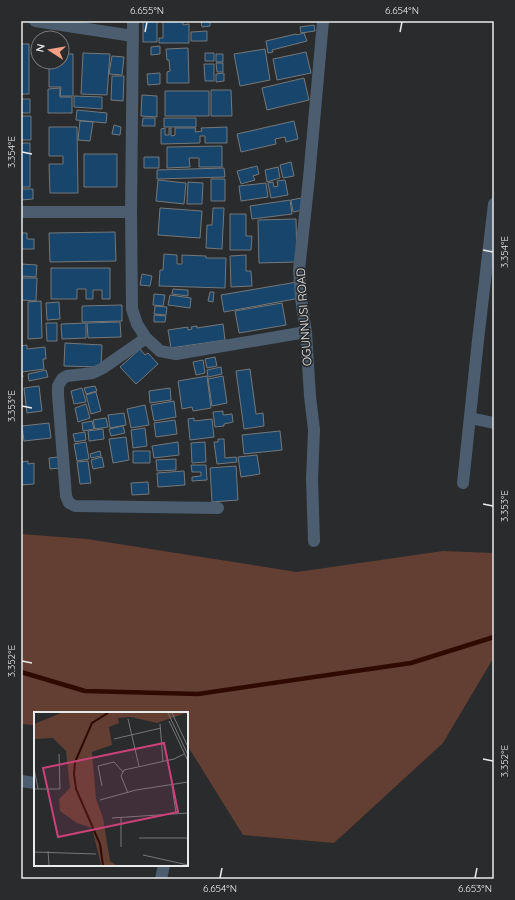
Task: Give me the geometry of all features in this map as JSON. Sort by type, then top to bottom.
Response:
[{"type":"street","points":[[34,21],[133,36]]},
{"type":"street","points":[[132,21],[132,309],[137,324],[146,338],[160,351],[176,354],[306,332]]},
{"type":"street","name":"OGUNNUSI ROAD","points":[[314,541],[312,479],[314,430],[299,270],[323,21]]},
{"type":"street","points":[[463,483],[494,204]]},
{"type":"street","points":[[21,212],[131,212]]},
{"type":"street","points":[[146,338],[103,368],[93,373],[67,376],[58,386],[66,496],[69,503],[75,506],[218,508]]},
{"type":"street","points":[[470,418],[494,423]]},
{"type":"street","points":[[21,781],[34,784]]},
{"type":"street","points":[[161,879],[164,866]]},
{"type":"shaded area","points":[[21,534],[87,539],[297,572],[443,551],[494,553],[494,657],[443,743],[334,843],[243,835],[188,747],[188,712],[34,712],[34,725],[21,724]]},
{"type":"building","points":[[143,21],[157,21],[157,42],[143,42]]},
{"type":"building","points":[[163,21],[183,21],[183,25],[189,24],[189,43],[159,43],[159,38],[163,38]]},
{"type":"building","points":[[201,21],[210,21],[210,26],[202,27]]},
{"type":"building","points":[[314,25],[315,31],[301,33],[300,27]]},
{"type":"building","points":[[207,31],[207,41],[191,41],[191,32]]},
{"type":"building","points":[[304,33],[307,41],[272,50],[273,52],[268,53],[266,41]]},
{"type":"building","points":[[21,44],[29,44],[29,94],[21,94]]},
{"type":"building","points":[[160,46],[160,54],[151,55],[151,47]]},
{"type":"building","points":[[188,48],[189,83],[167,83],[167,72],[170,71],[166,49]]},
{"type":"building","points":[[265,49],[270,80],[240,86],[234,54]]},
{"type":"building","points":[[306,52],[311,73],[277,80],[273,59]]},
{"type":"building","points":[[83,53],[110,54],[107,95],[81,94]]},
{"type":"building","points":[[205,53],[214,53],[214,61],[205,61]]},
{"type":"building","points":[[70,54],[73,54],[73,96],[60,96],[61,87],[49,87],[49,70],[70,70]]},
{"type":"building","points":[[216,54],[223,54],[223,62],[216,62]]},
{"type":"building","points":[[112,56],[124,57],[122,75],[109,74]]},
{"type":"building","points":[[216,63],[223,63],[223,72],[217,72]]},
{"type":"building","points":[[204,64],[214,64],[214,81],[205,81]]},
{"type":"building","points":[[160,73],[160,84],[148,85],[147,74]]},
{"type":"building","points":[[224,73],[224,81],[216,82],[216,74]]},
{"type":"building","points":[[112,76],[124,76],[123,101],[111,100]]},
{"type":"building","points":[[304,78],[309,100],[267,110],[262,88]]},
{"type":"building","points":[[60,88],[60,97],[72,97],[72,113],[48,113],[48,89]]},
{"type":"building","points":[[211,90],[231,90],[232,116],[211,116]]},
{"type":"building","points":[[165,91],[209,91],[209,116],[165,116]]},
{"type":"building","points":[[142,95],[157,96],[157,117],[141,116]]},
{"type":"building","points":[[74,96],[102,97],[102,109],[74,107]]},
{"type":"building","points":[[21,99],[30,99],[30,113],[21,113]]},
{"type":"building","points":[[77,110],[107,113],[106,123],[76,120]]},
{"type":"building","points":[[21,116],[31,116],[31,140],[21,140]]},
{"type":"building","points":[[143,118],[155,118],[155,126],[142,126]]},
{"type":"building","points":[[164,118],[196,118],[196,127],[164,127]]},
{"type":"building","points":[[80,121],[93,122],[90,141],[78,140]]},
{"type":"building","points":[[294,121],[298,139],[286,142],[285,137],[275,139],[276,144],[241,152],[237,134]]},
{"type":"building","points":[[114,125],[121,127],[120,135],[112,134]]},
{"type":"building","points":[[49,127],[77,127],[78,193],[50,193],[49,164],[63,164],[63,156],[49,156]]},
{"type":"building","points":[[227,127],[227,143],[205,143],[205,136],[200,136],[200,143],[161,144],[161,129],[165,128],[165,135],[169,135],[169,128],[171,128],[171,136],[175,135],[175,128],[196,128],[195,132],[202,131],[201,128]]},
{"type":"building","points":[[21,143],[30,143],[30,187],[21,187]]},
{"type":"building","points":[[222,146],[222,167],[199,167],[199,158],[189,158],[190,167],[167,168],[167,147]]},
{"type":"building","points":[[84,154],[117,154],[117,187],[84,187]]},
{"type":"building","points":[[144,157],[159,157],[159,168],[144,168]]},
{"type":"building","points":[[291,162],[294,176],[283,178],[280,165]]},
{"type":"building","points":[[257,166],[259,174],[253,176],[255,180],[241,184],[237,171]]},
{"type":"building","points":[[278,167],[280,178],[267,182],[265,170]]},
{"type":"building","points":[[224,168],[225,177],[157,179],[157,170]]},
{"type":"building","points":[[211,179],[225,179],[225,201],[211,201]]},
{"type":"building","points":[[158,180],[186,183],[184,204],[156,201]]},
{"type":"building","points":[[285,180],[288,195],[271,198],[268,183],[273,182],[274,187],[278,186],[277,181]]},
{"type":"building","points":[[188,182],[203,183],[202,204],[187,204]]},
{"type":"building","points":[[266,183],[268,197],[241,201],[239,186]]},
{"type":"building","points":[[21,189],[33,189],[33,199],[21,200]]},
{"type":"building","points":[[301,198],[303,210],[293,212],[291,200]]},
{"type":"building","points":[[290,200],[292,214],[252,219],[250,206]]},
{"type":"building","points":[[160,208],[202,211],[200,238],[158,235]]},
{"type":"building","points":[[213,208],[224,208],[222,249],[206,248],[207,225],[212,225]]},
{"type":"building","points":[[230,214],[246,214],[246,236],[252,236],[251,250],[230,250]]},
{"type":"building","points":[[296,219],[297,262],[259,263],[258,220]]},
{"type":"building","points":[[115,232],[116,261],[50,262],[49,233]]},
{"type":"building","points":[[21,233],[27,233],[27,239],[34,239],[34,249],[21,249]]},
{"type":"building","points":[[164,254],[177,255],[177,264],[182,264],[182,255],[206,256],[206,258],[226,258],[225,288],[159,286],[160,270],[163,270]]},
{"type":"building","points":[[246,255],[246,271],[251,271],[252,286],[231,287],[230,256]]},
{"type":"building","points":[[21,264],[37,265],[36,277],[21,276]]},
{"type":"building","points":[[51,268],[110,268],[110,299],[102,299],[102,290],[93,290],[93,299],[86,299],[86,289],[77,289],[77,299],[51,299]]},
{"type":"building","points":[[142,274],[152,276],[150,286],[140,285]]},
{"type":"building","points":[[22,278],[37,278],[36,301],[22,300]]},
{"type":"building","points":[[297,282],[300,298],[224,312],[221,295]]},
{"type":"building","points":[[173,289],[188,290],[188,296],[172,294]]},
{"type":"building","points":[[210,292],[214,292],[213,302],[208,301]]},
{"type":"building","points":[[154,294],[165,295],[163,306],[153,305]]},
{"type":"building","points":[[170,295],[191,298],[190,308],[168,305]]},
{"type":"building","points":[[41,301],[42,338],[28,339],[28,302]]},
{"type":"building","points":[[59,302],[60,319],[47,320],[46,303]]},
{"type":"building","points":[[282,303],[286,325],[239,333],[235,311]]},
{"type":"building","points":[[122,305],[122,321],[82,322],[82,306]]},
{"type":"building","points":[[155,306],[167,307],[166,315],[154,314]]},
{"type":"building","points":[[154,315],[166,316],[165,322],[154,322]]},
{"type":"building","points":[[120,322],[121,337],[88,338],[87,323]]},
{"type":"building","points":[[46,323],[57,323],[57,341],[47,341]]},
{"type":"building","points":[[86,323],[86,338],[62,339],[61,324]]},
{"type":"building","points":[[223,324],[225,340],[171,348],[168,330],[188,327],[188,330],[192,329],[191,327],[197,326],[197,328]]},
{"type":"building","points":[[65,343],[102,345],[101,367],[64,366]]},
{"type":"building","points":[[27,345],[27,349],[45,347],[46,359],[43,359],[44,369],[22,372],[23,377],[21,377],[21,346]]},
{"type":"building","points":[[140,349],[145,355],[148,353],[158,364],[136,384],[120,367]]},
{"type":"building","points":[[215,357],[217,366],[207,368],[205,359]]},
{"type":"building","points":[[203,360],[205,373],[196,375],[193,362]]},
{"type":"building","points":[[221,367],[222,374],[208,377],[207,370]]},
{"type":"building","points":[[250,369],[256,414],[263,413],[264,426],[244,429],[236,371]]},
{"type":"building","points":[[46,370],[48,377],[29,381],[28,374]]},
{"type":"building","points":[[207,376],[211,408],[193,411],[192,407],[182,409],[178,381]]},
{"type":"building","points":[[223,376],[227,403],[212,406],[208,379]]},
{"type":"building","points":[[39,386],[42,411],[27,413],[24,388]]},
{"type":"building","points":[[95,386],[97,391],[86,394],[84,388]]},
{"type":"building","points":[[82,388],[86,402],[74,404],[71,391]]},
{"type":"building","points":[[170,388],[171,400],[150,403],[149,391]]},
{"type":"building","points":[[96,392],[101,411],[91,414],[86,395]]},
{"type":"building","points":[[174,401],[176,417],[154,421],[151,405]]},
{"type":"building","points":[[86,404],[90,418],[78,422],[75,408]]},
{"type":"building","points":[[145,405],[149,425],[131,428],[127,409]]},
{"type":"building","points":[[223,411],[223,415],[232,414],[233,422],[224,424],[224,426],[215,427],[213,412]]},
{"type":"building","points":[[124,413],[126,425],[110,428],[108,415]]},
{"type":"building","points":[[106,418],[108,427],[95,429],[93,420]]},
{"type":"building","points":[[194,418],[194,421],[212,419],[214,437],[190,440],[188,419]]},
{"type":"building","points":[[175,420],[177,434],[156,437],[154,423]]},
{"type":"building","points":[[92,421],[94,429],[83,431],[82,423]]},
{"type":"building","points":[[49,423],[51,438],[24,441],[22,426]]},
{"type":"building","points":[[123,426],[125,433],[111,436],[109,429]]},
{"type":"building","points":[[145,428],[147,446],[133,448],[131,430]]},
{"type":"building","points":[[103,429],[104,439],[89,441],[88,431]]},
{"type":"building","points":[[280,431],[282,450],[244,454],[242,435]]},
{"type":"building","points":[[85,432],[86,440],[75,442],[73,434]]},
{"type":"building","points":[[126,437],[129,460],[113,463],[109,439]]},
{"type":"building","points":[[218,439],[224,439],[225,458],[236,457],[237,462],[217,464],[214,442],[218,442]]},
{"type":"building","points":[[86,442],[89,459],[77,461],[74,444]]},
{"type":"building","points":[[178,442],[179,455],[154,458],[152,446]]},
{"type":"building","points":[[205,442],[206,462],[192,463],[191,443]]},
{"type":"building","points":[[100,451],[101,456],[91,458],[90,454]]},
{"type":"building","points":[[133,451],[150,451],[150,463],[133,463]]},
{"type":"building","points":[[257,455],[260,474],[241,477],[238,457]]},
{"type":"building","points":[[58,457],[60,468],[50,469],[49,458]]},
{"type":"building","points":[[102,457],[104,467],[93,469],[91,460]]},
{"type":"building","points":[[176,459],[176,470],[157,471],[156,460]]},
{"type":"building","points":[[28,461],[28,464],[34,463],[34,484],[21,485],[21,462]]},
{"type":"building","points":[[88,461],[91,483],[80,484],[77,462]]},
{"type":"building","points":[[191,465],[206,465],[207,480],[192,481],[192,477],[201,476],[201,472],[192,472]]},
{"type":"building","points":[[236,466],[238,500],[212,502],[210,468]]},
{"type":"building","points":[[184,471],[185,485],[158,487],[157,473]]},
{"type":"building","points":[[148,482],[149,494],[132,495],[131,483]]},
{"type":"waterway","points":[[21,672],[85,691],[198,694],[411,663],[494,637]]}]
